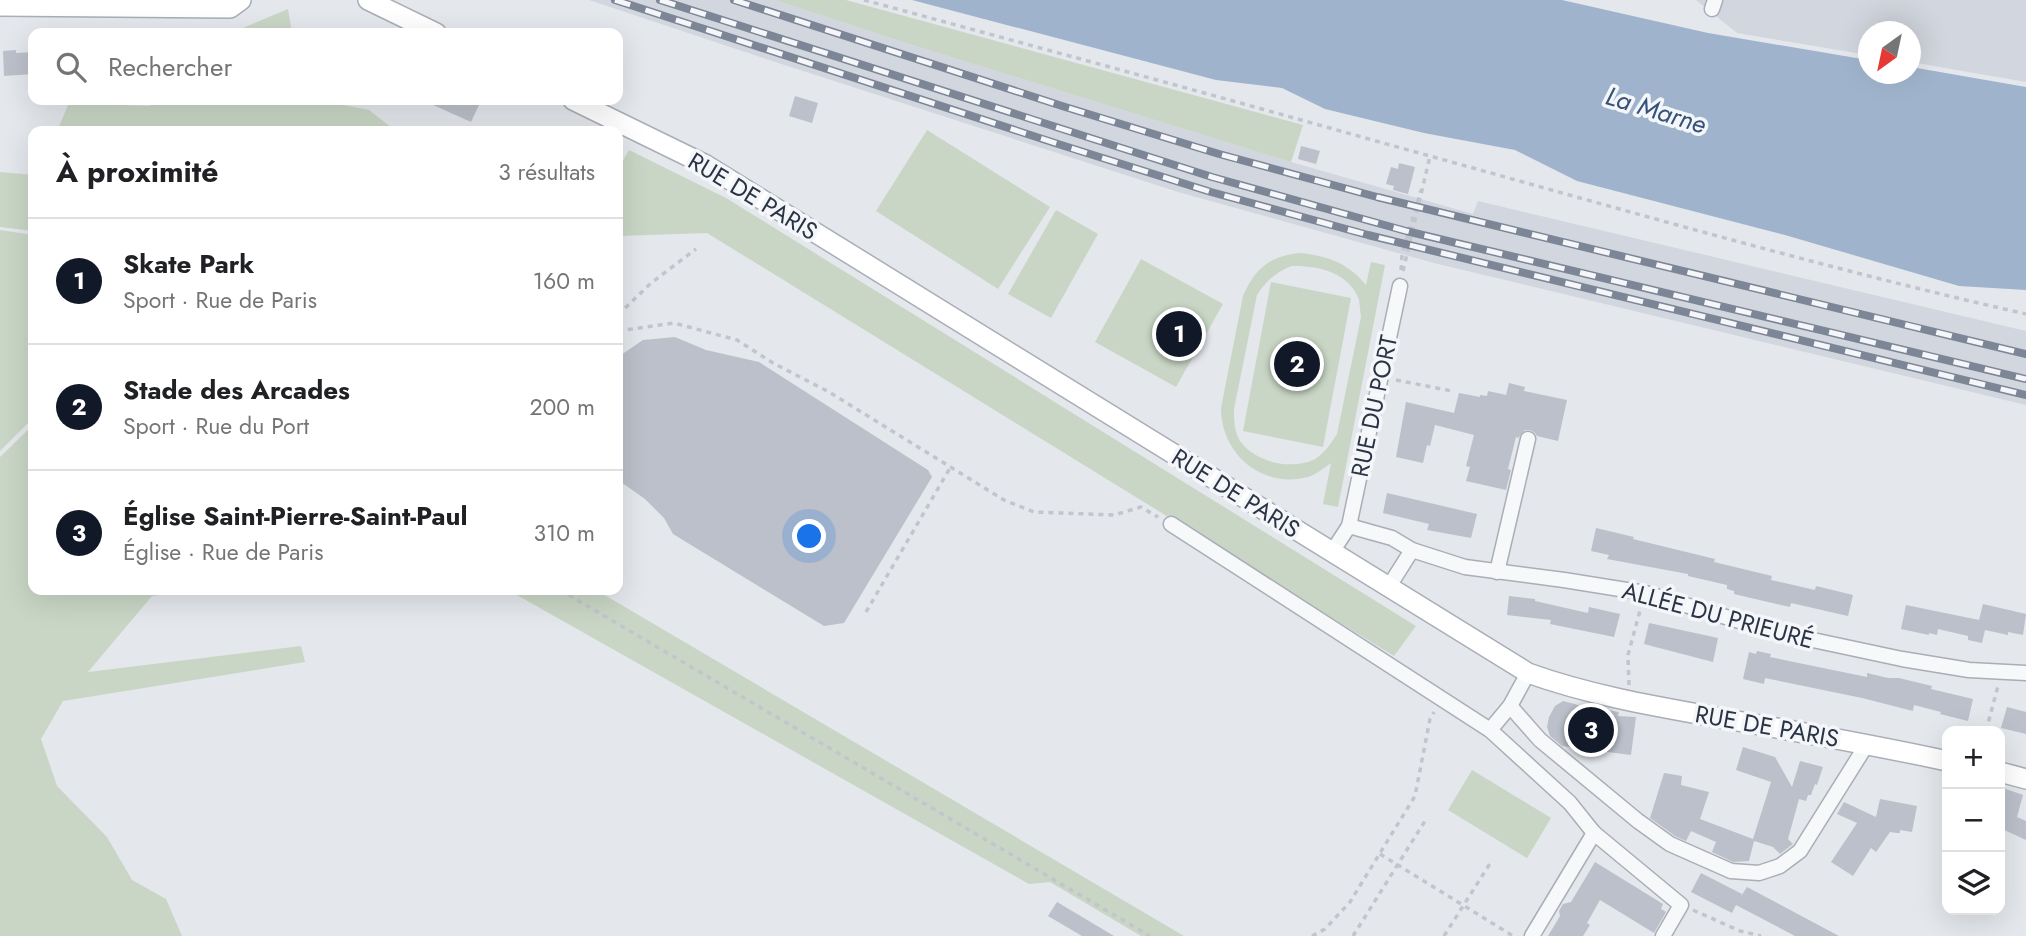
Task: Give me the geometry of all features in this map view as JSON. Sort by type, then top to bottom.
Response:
[{"type":"main road","points":[[0,6],[230,8],[242,0]]},
{"type":"main road","points":[[368,0],[426,28]]},
{"type":"main road","name":"RUE DE PARIS","points":[[583,105],[706,165],[1528,673],[1566,687],[1630,701],[1942,760]]},
{"type":"main road","points":[[2005,773],[2026,779]]},
{"type":"street","name":"RUE DU PORT","points":[[1349,526],[1400,286]]},
{"type":"street","points":[[1497,572],[1528,439]]},
{"type":"street","points":[[1171,524],[1490,730],[1570,803],[1594,832],[1681,905],[1664,936]]},
{"type":"street","points":[[1332,552],[1349,526]]},
{"type":"street","name":"ALLÉE DU PRIEURÉ","points":[[1349,526],[1392,538],[1412,550],[1465,567],[1644,593],[1780,633],[1902,659],[1969,670],[2026,673]]},
{"type":"street","points":[[1388,587],[1412,550]]},
{"type":"street","points":[[1490,730],[1510,706],[1528,673]]},
{"type":"street","points":[[1510,706],[1540,740],[1602,793],[1670,844],[1731,870],[1759,873],[1780,866],[1800,850],[1867,744]]},
{"type":"street","points":[[1532,936],[1594,832]]},
{"type":"path","points":[[864,0],[1642,216],[2026,314]]},
{"type":"path","points":[[1400,286],[1430,156]]},
{"type":"path","points":[[623,310],[651,283],[696,249]]},
{"type":"path","points":[[623,330],[674,323],[737,340],[773,363],[829,392],[1004,500],[1034,512],[1114,515],[1141,507],[1171,524]]},
{"type":"path","points":[[1380,376],[1452,391]]},
{"type":"path","points":[[866,612],[950,468]]},
{"type":"path","points":[[1630,701],[1628,655],[1644,593]]},
{"type":"path","points":[[569,595],[1150,936]]},
{"type":"path","points":[[1987,726],[2001,672]]},
{"type":"path","points":[[1312,936],[1325,929],[1350,902],[1415,796],[1430,719],[1441,698]]},
{"type":"path","points":[[1353,936],[1424,821]]},
{"type":"path","points":[[1380,854],[1513,936]]},
{"type":"path","points":[[1444,936],[1491,862]]},
{"type":"path","points":[[1681,905],[1740,932],[1760,936]]},
{"type":"shaded area","points":[[589,0],[775,0],[1291,162],[1473,214],[1478,201],[2026,331],[2026,405],[1434,263],[1178,192]]},
{"type":"shaded area","points":[[1696,0],[2026,0],[2026,82],[1921,64],[1921,21],[1858,21],[1858,53],[1737,33]]},
{"type":"green space","points":[[775,0],[846,0],[1303,125],[1291,162]]},
{"type":"green space","points":[[288,9],[291,28],[243,28]]},
{"type":"green space","points":[[68,105],[344,105],[369,110],[390,126],[59,126]]},
{"type":"green space","points":[[927,130],[1050,207],[998,289],[876,211]]},
{"type":"green space","points":[[629,150],[726,198],[1416,626],[1394,656],[707,233],[623,236],[623,160]]},
{"type":"green space","points":[[0,172],[28,175],[28,230],[0,227]]},
{"type":"green space","points":[[1056,210],[1098,234],[1051,318],[1008,294]]},
{"type":"green space","points":[[0,230],[28,234],[28,423],[0,451]]},
{"type":"green space","points":[[1310,254],[1337,262],[1352,271],[1366,285],[1371,262],[1385,265],[1338,507],[1323,504],[1331,463],[1308,477],[1275,478],[1260,473],[1236,453],[1223,425],[1221,408],[1243,296],[1258,271],[1272,261],[1289,255]],"holes":[[[1291,266],[1331,272],[1348,283],[1359,300],[1361,317],[1337,434],[1325,451],[1315,459],[1306,463],[1285,464],[1264,459],[1240,441],[1234,421],[1234,409],[1257,295],[1276,275]]]},
{"type":"green space","points":[[1141,259],[1223,304],[1176,387],[1095,342]]},
{"type":"green space","points":[[1271,282],[1351,298],[1323,447],[1243,431]]},
{"type":"green space","points":[[28,430],[28,595],[160,595],[152,596],[88,672],[301,646],[305,662],[63,701],[41,739],[57,786],[107,837],[132,880],[166,899],[182,936],[0,936],[0,457]]},
{"type":"green space","points":[[517,595],[604,595],[1184,936],[1141,936],[1050,882],[1029,884]]},
{"type":"green space","points":[[1472,770],[1551,818],[1527,858],[1448,810]]},
{"type":"water","name":"La Marne","points":[[912,0],[1562,0],[1708,33],[1858,58],[1858,84],[1921,84],[1921,69],[2026,87],[2026,290],[1959,286],[1785,235],[1577,181],[1515,150],[1424,133],[1325,109],[1282,88],[1216,80]]},
{"type":"building","points":[[3,51],[28,52],[28,74],[4,76]]},
{"type":"building","points":[[795,96],[818,103],[812,123],[789,116]]},
{"type":"building","points":[[433,105],[479,105],[471,122]]},
{"type":"building","points":[[1301,146],[1320,151],[1316,164],[1298,159]]},
{"type":"building","points":[[1399,163],[1415,167],[1408,194],[1393,190],[1394,186],[1386,184],[1391,167],[1398,169]]},
{"type":"building","points":[[675,337],[706,350],[759,362],[928,470],[932,477],[844,623],[824,626],[673,534],[664,518],[645,499],[623,484],[623,354],[643,340]]},
{"type":"building","points":[[1509,383],[1525,387],[1524,391],[1567,400],[1558,441],[1537,436],[1530,430],[1525,430],[1516,437],[1506,490],[1466,481],[1470,467],[1466,466],[1474,435],[1435,425],[1423,463],[1396,457],[1406,402],[1454,413],[1459,393],[1480,397],[1487,396],[1488,391],[1506,395]]},
{"type":"building","points":[[1387,493],[1477,514],[1471,538],[1427,530],[1429,524],[1383,513]]},
{"type":"building","points":[[1596,528],[1715,559],[1714,562],[1772,576],[1771,580],[1815,590],[1816,586],[1853,595],[1848,616],[1791,603],[1790,607],[1734,594],[1734,591],[1727,589],[1727,585],[1688,574],[1607,559],[1609,555],[1591,551]]},
{"type":"building","points":[[1509,596],[1535,599],[1588,613],[1589,607],[1620,614],[1614,637],[1550,624],[1551,620],[1507,615]]},
{"type":"building","points":[[1983,604],[2026,614],[2023,635],[1985,630],[1982,643],[1968,640],[1968,636],[1938,629],[1937,635],[1929,635],[1901,629],[1906,605],[1979,620]]},
{"type":"building","points":[[1649,623],[1718,638],[1713,662],[1644,644]]},
{"type":"building","points":[[1757,651],[1771,654],[1770,657],[1867,677],[1867,673],[1899,678],[1973,699],[1968,721],[1914,705],[1913,711],[1765,678],[1764,684],[1743,679],[1749,652],[1756,654]]},
{"type":"building","points":[[1563,701],[1589,710],[1590,707],[1619,712],[1618,716],[1636,717],[1631,755],[1562,746],[1550,736],[1547,727],[1555,706]]},
{"type":"building","points":[[2007,707],[2026,712],[2026,734],[2002,726]]},
{"type":"building","points":[[1743,747],[1775,757],[1792,787],[1800,761],[1823,767],[1811,795],[1808,795],[1806,801],[1799,799],[1788,839],[1793,844],[1780,854],[1773,847],[1754,841],[1749,861],[1733,862],[1712,852],[1716,842],[1691,831],[1686,841],[1650,818],[1664,773],[1682,776],[1681,785],[1709,792],[1700,819],[1753,839],[1771,782],[1736,770]]},
{"type":"building","points":[[2005,789],[2023,795],[2017,817],[2026,821],[2026,840],[2005,830]]},
{"type":"building","points":[[1880,799],[1917,806],[1912,832],[1890,832],[1876,852],[1871,848],[1853,876],[1831,862],[1857,823],[1837,814],[1844,802],[1876,817]]},
{"type":"building","points":[[1595,862],[1663,904],[1661,909],[1666,912],[1654,933],[1600,900],[1583,936],[1548,936],[1560,916],[1559,911],[1563,904],[1571,902]]},
{"type":"building","points":[[1701,873],[1742,894],[1740,898],[1747,887],[1839,936],[1795,936],[1736,905],[1732,913],[1691,892]]},
{"type":"building","points":[[1057,902],[1114,936],[1082,936],[1048,916]]},
{"type":"railway","points":[[615,0],[1211,192],[1368,235],[2026,395]]},
{"type":"railway","points":[[660,0],[1212,177],[1406,231],[2026,379]]},
{"type":"railway","points":[[734,0],[1219,154],[1377,197],[2026,354]]},
{"type":"place","name":"Skate Park","points":[[1179,334]]},
{"type":"place","name":"Stade des Arcades","points":[[1297,364]]},
{"type":"place","name":"Église Saint-Pierre-Saint-Paul","points":[[1591,730]]}]
